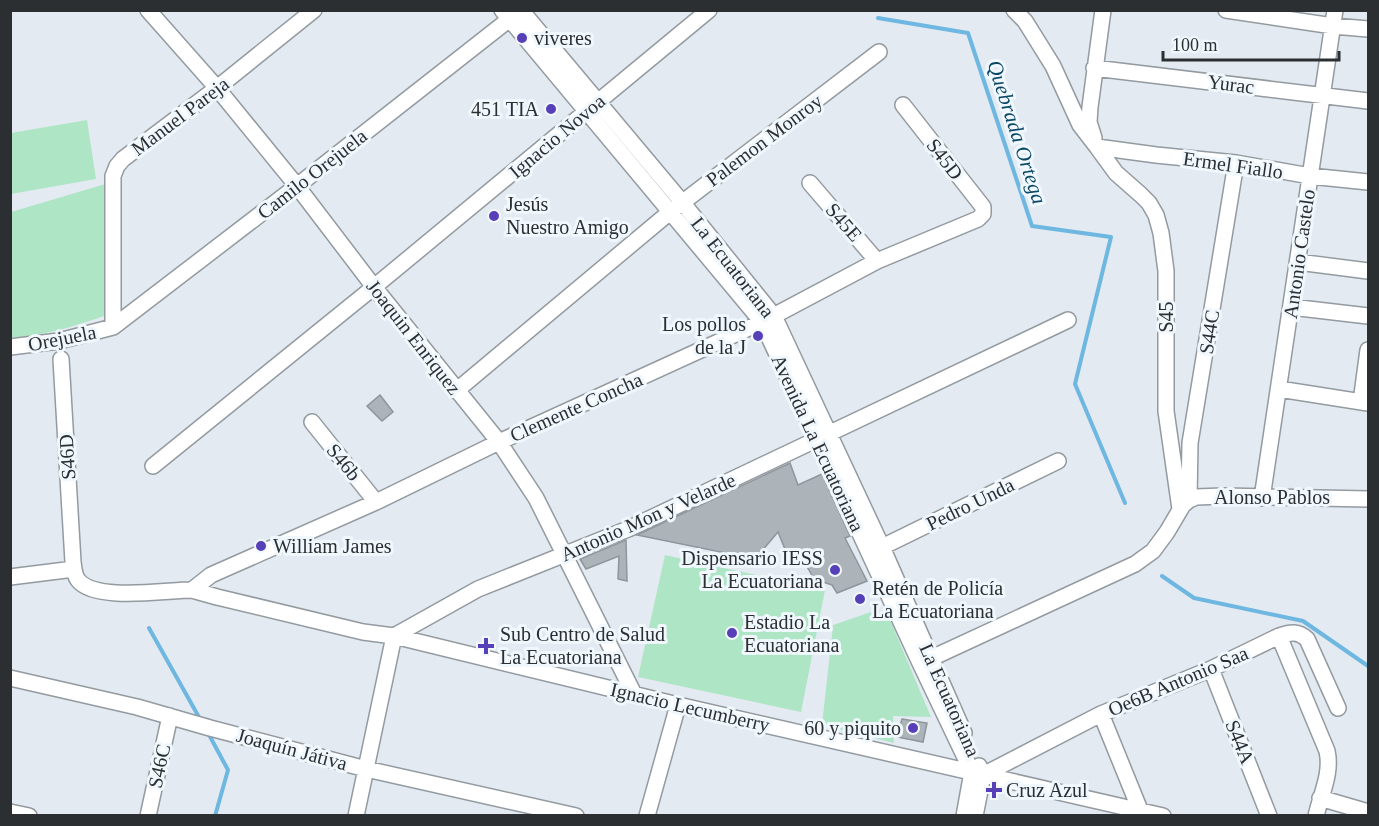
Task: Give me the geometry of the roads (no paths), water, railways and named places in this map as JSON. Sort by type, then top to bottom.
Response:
[{"type":"street","name":"Joaquin Enriquez","points":[[148,10],[217,88],[297,186],[456,391],[499,442],[536,498],[634,694]]},
{"type":"street","name":"Manuel Pareja","points":[[113,327],[113,176],[117,166],[314,10]]},
{"type":"street","name":"Ignacio Novoa","points":[[153,466],[709,10]]},
{"type":"street","name":"S45","points":[[1014,10],[1025,21],[1053,66],[1080,125],[1116,173],[1149,203],[1156,215],[1161,232],[1166,270],[1166,411],[1184,505]]},
{"type":"street","points":[[1097,147],[1089,122],[1102,10]]},
{"type":"street","points":[[1226,10],[1368,29]]},
{"type":"street","name":"Antonio Castelo","points":[[1262,498],[1335,10]]},
{"type":"street","points":[[513,13],[591,107]]},
{"type":"street","name":"Camilo Orejuela","points":[[113,327],[297,186],[513,13]]},
{"type":"street","name":"Palemon Monroy","points":[[456,391],[676,207],[879,51]]},
{"type":"street","name":"Yurac","points":[[1094,69],[1368,100]]},
{"type":"street","name":"S45D","points":[[903,105],[983,207],[983,214]]},
{"type":"street","name":"Avenida La Ecuatoriana","points":[[591,107],[768,319],[926,661]]},
{"type":"street","name":"Ermel Fiallo","points":[[1097,147],[1236,163],[1310,176],[1368,182]]},
{"type":"street","name":"S44C","points":[[1184,505],[1190,443],[1236,163]]},
{"type":"street","name":"S45E","points":[[810,183],[878,261]]},
{"type":"street","name":"Clemente Concha","points":[[192,590],[211,575],[376,502],[499,442],[768,319],[878,261],[978,219],[983,214]]},
{"type":"street","points":[[1298,262],[1368,271]]},
{"type":"street","points":[[1291,308],[1368,316]]},
{"type":"street","name":"Antonio Mon y Velarde","points":[[394,636],[478,589],[627,529],[1068,320]]},
{"type":"street","name":"Orejuela","points":[[10,347],[59,341],[113,327]]},
{"type":"street","points":[[1279,389],[1365,403],[1368,350]]},
{"type":"street","name":"S46D","points":[[61,359],[74,562]]},
{"type":"street","name":"S46b","points":[[312,422],[376,502]]},
{"type":"street","name":"La Ecuatoriana","points":[[822,437],[882,547],[926,661],[978,773],[975,816]]},
{"type":"street","name":"Pedro Unda","points":[[882,547],[1058,461]]},
{"type":"street","name":"Alonso Pablos","points":[[1184,505],[1203,496],[1368,499]]},
{"type":"street","points":[[926,661],[1135,564],[1153,551],[1184,505]]},
{"type":"street","points":[[10,577],[74,562],[76,578],[83,586],[101,592],[141,594],[192,590]]},
{"type":"street","name":"Ignacio Lecumberry","points":[[192,590],[363,632],[394,636],[678,705],[1162,816]]},
{"type":"street","points":[[1316,816],[1328,775],[1330,762],[1328,751],[1280,636],[1295,632],[1307,639],[1338,708]]},
{"type":"street","points":[[356,816],[394,636]]},
{"type":"street","name":"Oe6B Antonio Saa","points":[[978,773],[1101,714],[1211,669],[1280,636]]},
{"type":"street","name":"S44A","points":[[1211,669],[1269,816]]},
{"type":"street","name":"Joaquín Játiva","points":[[10,678],[137,707],[366,769],[576,816]]},
{"type":"street","points":[[647,816],[678,705]]},
{"type":"street","points":[[1101,714],[1140,810]]},
{"type":"street","name":"S46C","points":[[148,816],[170,716]]},
{"type":"street","points":[[964,816],[978,773]]},
{"type":"street","points":[[1320,798],[1368,812]]},
{"type":"street","points":[[10,812],[29,816]]},
{"type":"waterway","name":"Quebrada Ortega","points":[[878,18],[968,33],[1032,226],[1111,237],[1075,384],[1125,503]]},
{"type":"waterway","name":"Quebrada Ortega","points":[[1162,576],[1194,598],[1303,621],[1368,666]]},
{"type":"waterway","points":[[149,628],[200,719]]},
{"type":"waterway","points":[[207,731],[228,770],[215,816]]},
{"type":"place","name":"viveres","points":[[522,38]]},
{"type":"place","name":"451 TIA","points":[[551,109]]},
{"type":"place","name":"Jesús Nuestro Amigo","points":[[494,216]]},
{"type":"place","name":"Los pollos de la J","points":[[758,336]]},
{"type":"place","name":"William James","points":[[261,546]]},
{"type":"place","name":"Dispensario IESS La Ecuatoriana","points":[[835,570]]},
{"type":"place","name":"Retén de Policía La Ecuatoriana","points":[[860,599]]},
{"type":"place","name":"Estadio La Ecuatoriana","points":[[732,633]]},
{"type":"place","name":"Sub Centro de Salud La Ecuatoriana","points":[[486,646]]},
{"type":"place","name":"60 y piquito","points":[[913,728]]},
{"type":"place","name":"Cruz Azul","points":[[994,790]]}]
